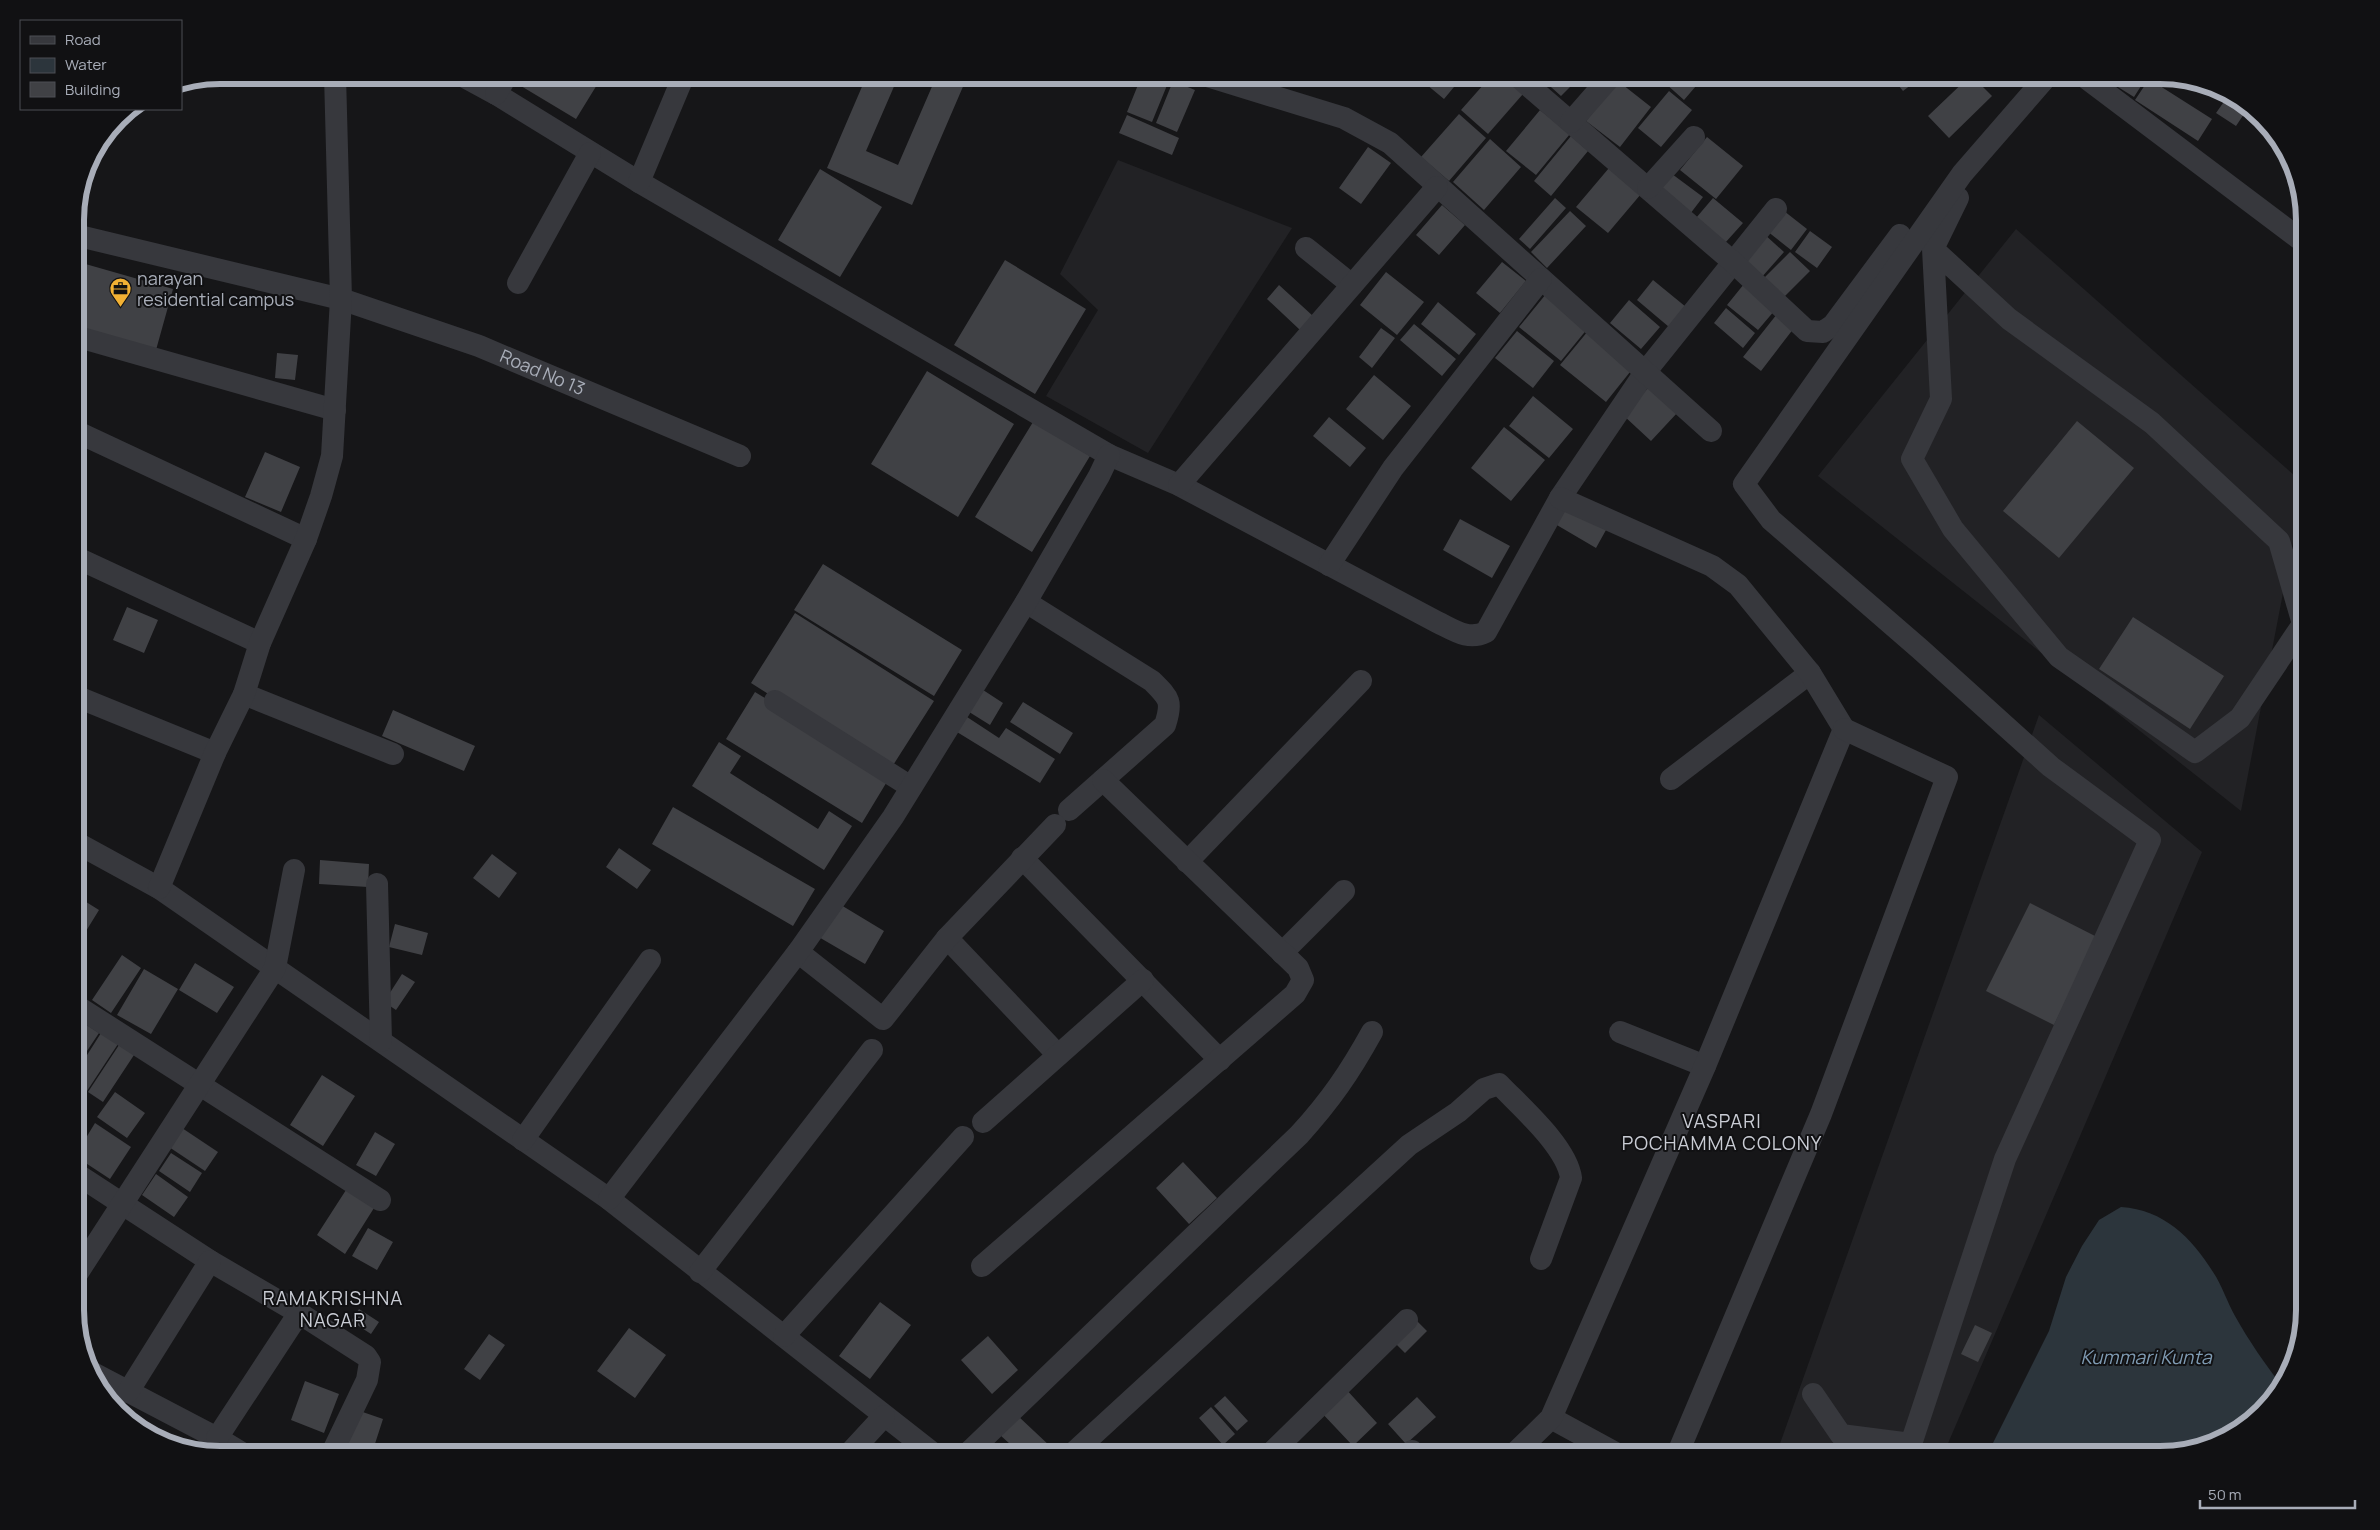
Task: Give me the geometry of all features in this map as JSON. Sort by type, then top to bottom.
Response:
[{"type":"street","points":[[159,888],[215,753],[244,694],[260,643],[306,539],[332,456],[341,299],[335,84]]},
{"type":"street","points":[[502,84],[590,153],[1109,455],[1179,485],[1464,635],[1476,636],[1486,632],[1560,498],[1646,371],[1776,209]]},
{"type":"street","points":[[639,182],[680,84]]},
{"type":"street","points":[[1233,84],[1344,118],[1390,143],[1711,431]]},
{"type":"street","points":[[1527,84],[1733,262],[1807,330],[1823,332],[1833,325],[1949,169],[1970,164]]},
{"type":"street","points":[[1571,122],[1604,84]]},
{"type":"street","points":[[1814,1394],[1841,1435],[1911,1444],[2005,1159],[2150,840],[2051,767],[1920,649],[1771,520],[1744,484],[1913,242],[1970,164],[2040,84]]},
{"type":"street","points":[[2094,84],[2296,236]]},
{"type":"street","points":[[1648,188],[1694,137]]},
{"type":"street","points":[[518,283],[590,153]]},
{"type":"street","points":[[1970,164],[1968,178],[1933,249],[1941,399],[1912,459],[1953,529],[2059,657],[2194,752],[2240,718],[2296,636]]},
{"type":"street","points":[[1179,485],[1437,186]]},
{"type":"street","name":"Road No 13","points":[[84,237],[341,299],[479,346],[740,456]]},
{"type":"street","points":[[1306,248],[1352,284]]},
{"type":"street","points":[[1933,249],[2009,319],[2152,423],[2279,540],[2296,597]]},
{"type":"street","points":[[1329,565],[1393,468],[1541,279]]},
{"type":"street","points":[[84,339],[335,410]]},
{"type":"street","points":[[84,435],[306,539]]},
{"type":"street","points":[[609,1199],[798,952],[911,787],[1026,602],[1099,476],[1109,455]]},
{"type":"street","points":[[1560,498],[1712,566],[1738,584],[1810,673],[1844,729],[1947,776],[1821,1114],[1681,1446]]},
{"type":"street","points":[[84,561],[260,643]]},
{"type":"street","points":[[798,952],[883,1019],[946,938],[1022,858],[1062,817],[1165,725],[1170,709],[1166,695],[1152,681],[1026,602]]},
{"type":"street","points":[[1672,779],[1810,673]]},
{"type":"street","points":[[1187,862],[1361,680]]},
{"type":"street","points":[[244,694],[392,754]]},
{"type":"street","points":[[84,700],[215,753]]},
{"type":"street","points":[[775,701],[911,787]]},
{"type":"street","points":[[1522,1446],[1551,1418],[1705,1066],[1844,729]]},
{"type":"street","points":[[982,1266],[1296,994],[1301,986],[1303,976],[1282,953],[1103,780]]},
{"type":"street","points":[[84,847],[159,888],[609,1199],[923,1446]]},
{"type":"street","points":[[1022,858],[1220,1060]]},
{"type":"street","points":[[84,1263],[275,968],[294,870]]},
{"type":"street","points":[[377,884],[381,1041]]},
{"type":"street","points":[[1282,953],[1344,891]]},
{"type":"street","points":[[946,938],[1058,1055]]},
{"type":"street","points":[[524,1140],[650,960]]},
{"type":"street","points":[[983,1122],[1143,980]]},
{"type":"street","points":[[84,1011],[380,1200]]},
{"type":"street","points":[[975,1446],[1299,1135],[1330,1102],[1351,1070],[1372,1032]]},
{"type":"street","points":[[1620,1032],[1705,1066]]},
{"type":"street","points":[[700,1272],[872,1050]]},
{"type":"street","points":[[1081,1446],[1409,1145],[1458,1112],[1484,1089],[1500,1084],[1561,1151],[1570,1166],[1571,1178],[1540,1259]]},
{"type":"street","points":[[784,1336],[963,1137]]},
{"type":"street","points":[[84,1179],[210,1261],[356,1348],[370,1362],[367,1380],[334,1446]]},
{"type":"street","points":[[128,1392],[210,1261]]},
{"type":"street","points":[[217,1438],[299,1313]]},
{"type":"street","points":[[1277,1446],[1407,1320]]},
{"type":"street","points":[[102,1378],[230,1446]]},
{"type":"street","points":[[856,1446],[884,1416]]},
{"type":"street","points":[[1551,1418],[1602,1446]]},
{"type":"shaded area","points":[[1118,160],[1292,228],[1148,453],[1046,396],[1098,310],[1060,274]]},
{"type":"shaded area","points":[[2016,229],[2296,477],[2296,526],[2241,811],[1818,476]]},
{"type":"shaded area","points":[[2039,715],[2202,852],[1947,1446],[1779,1446]]},
{"type":"water","name":"Kummari Kunta","points":[[2121,1207],[2136,1209],[2163,1220],[2186,1237],[2216,1277],[2232,1311],[2263,1361],[2277,1379],[2262,1400],[2243,1418],[2212,1436],[2195,1442],[2160,1446],[1992,1446],[2049,1331],[2066,1277],[2082,1246],[2099,1220]]},
{"type":"building","points":[[518,84],[597,84],[576,119]]},
{"type":"building","points":[[863,84],[895,84],[866,151],[898,165],[933,84],[964,84],[912,205],[827,168]]},
{"type":"building","points":[[1138,84],[1168,84],[1152,122],[1127,112]]},
{"type":"building","points":[[1172,84],[1180,84],[1195,90],[1177,132],[1156,123]]},
{"type":"building","points":[[1426,84],[1456,84],[1444,99]]},
{"type":"building","points":[[1484,84],[1511,84],[1523,94],[1488,134],[1461,110]]},
{"type":"building","points":[[1548,84],[1573,84],[1561,96]]},
{"type":"building","points":[[1585,84],[1600,84],[1593,91]]},
{"type":"building","points":[[1616,84],[1622,84],[1651,107],[1620,147],[1586,121]]},
{"type":"building","points":[[1666,84],[1698,84],[1684,100]]},
{"type":"building","points":[[1897,84],[1912,84],[1903,91]]},
{"type":"building","points":[[1962,84],[1980,84],[1992,96],[1949,138],[1928,116]]},
{"type":"building","points":[[2113,84],[2142,84],[2134,97]]},
{"type":"building","points":[[2146,84],[2157,84],[2212,119],[2198,141],[2135,100]]},
{"type":"building","points":[[1669,91],[1692,110],[1661,147],[1638,128]]},
{"type":"building","points":[[2225,101],[2244,114],[2236,126],[2216,113]]},
{"type":"building","points":[[1540,110],[1570,134],[1536,175],[1506,151]]},
{"type":"building","points":[[1459,114],[1486,138],[1449,181],[1421,157]]},
{"type":"building","points":[[1127,115],[1179,138],[1172,155],[1119,133]]},
{"type":"building","points":[[1571,136],[1588,151],[1551,196],[1534,181]]},
{"type":"building","points":[[1707,137],[1743,166],[1716,199],[1680,170]]},
{"type":"building","points":[[1490,139],[1521,167],[1484,210],[1453,182]]},
{"type":"building","points":[[1368,147],[1391,163],[1361,204],[1339,188]]},
{"type":"building","points":[[1609,168],[1641,194],[1608,233],[1576,207]]},
{"type":"building","points":[[820,169],[882,207],[840,277],[778,240]]},
{"type":"building","points":[[1672,174],[1703,197],[1690,214],[1659,191]]},
{"type":"building","points":[[1555,198],[1566,208],[1530,249],[1519,239]]},
{"type":"building","points":[[1713,198],[1743,223],[1725,243],[1696,218]]},
{"type":"building","points":[[1442,205],[1465,225],[1439,255],[1416,235]]},
{"type":"building","points":[[1570,211],[1586,226],[1547,268],[1531,252]]},
{"type":"building","points":[[1784,211],[1807,229],[1791,250],[1767,231]]},
{"type":"building","points":[[1810,231],[1832,247],[1817,268],[1795,252]]},
{"type":"building","points":[[1763,233],[1784,252],[1761,278],[1740,260]]},
{"type":"building","points":[[1790,252],[1810,271],[1784,297],[1764,278]]},
{"type":"building","points":[[1005,260],[1086,309],[1035,394],[954,345]]},
{"type":"building","points":[[1502,262],[1526,281],[1500,313],[1476,293]]},
{"type":"building","name":"narayan residential campus","points":[[84,264],[173,289],[156,350],[84,330]]},
{"type":"building","points":[[1386,272],[1424,302],[1397,335],[1360,305]]},
{"type":"building","points":[[1653,280],[1686,307],[1669,327],[1637,300]]},
{"type":"building","points":[[1744,284],[1775,310],[1758,330],[1727,305]]},
{"type":"building","points":[[1279,285],[1313,316],[1300,330],[1267,299]]},
{"type":"building","points":[[1546,294],[1588,328],[1561,361],[1519,327]]},
{"type":"building","points":[[1629,300],[1660,327],[1641,349],[1610,323]]},
{"type":"building","points":[[1438,302],[1476,334],[1459,355],[1421,324]]},
{"type":"building","points":[[1726,308],[1755,333],[1743,348],[1714,323]]},
{"type":"building","points":[[1777,314],[1794,328],[1761,371],[1743,357]]},
{"type":"building","points":[[1414,324],[1456,359],[1442,376],[1400,340]]},
{"type":"building","points":[[1381,328],[1395,338],[1372,368],[1359,357]]},
{"type":"building","points":[[1517,331],[1554,361],[1533,388],[1495,358]]},
{"type":"building","points":[[1588,331],[1634,367],[1606,402],[1560,365]]},
{"type":"building","points":[[277,353],[298,355],[295,380],[275,378]]},
{"type":"building","points":[[927,371],[1014,424],[958,517],[871,464]]},
{"type":"building","points":[[1374,375],[1411,406],[1383,440],[1346,409]]},
{"type":"building","points":[[1649,387],[1678,412],[1651,441],[1623,415]]},
{"type":"building","points":[[1533,396],[1573,429],[1549,458],[1509,426]]},
{"type":"building","points":[[1329,417],[1366,448],[1350,467],[1313,436]]},
{"type":"building","points":[[2077,421],[2134,468],[2059,558],[2003,511]]},
{"type":"building","points":[[1033,422],[1090,456],[1032,552],[975,517]]},
{"type":"building","points":[[1504,427],[1545,460],[1511,501],[1471,468]]},
{"type":"building","points":[[265,452],[300,467],[281,512],[245,497]]},
{"type":"building","points":[[1561,504],[1606,530],[1596,548],[1550,521]]},
{"type":"building","points":[[1460,519],[1510,546],[1492,578],[1443,550]]},
{"type":"building","points":[[823,564],[962,650],[934,696],[794,610]]},
{"type":"building","points":[[127,607],[158,620],[144,653],[113,640]]},
{"type":"building","points":[[795,613],[934,701],[890,770],[751,683]]},
{"type":"building","points":[[2133,617],[2224,676],[2190,729],[2099,669]]},
{"type":"building","points":[[980,688],[1003,703],[990,725],[966,710]]},
{"type":"building","points":[[755,692],[891,775],[862,823],[726,739]]},
{"type":"building","points":[[1023,702],[1073,733],[1060,754],[1010,722]]},
{"type":"building","points":[[393,710],[475,746],[464,771],[382,736]]},
{"type":"building","points":[[967,717],[999,738],[1006,728],[1055,759],[1040,783],[957,732]]},
{"type":"building","points":[[719,742],[741,756],[730,773],[818,829],[829,811],[852,826],[824,870],[692,786]]},
{"type":"building","points":[[673,807],[815,889],[793,926],[652,844]]},
{"type":"building","points":[[619,848],[651,870],[637,889],[606,867]]},
{"type":"building","points":[[492,854],[517,873],[499,898],[473,878]]},
{"type":"building","points":[[320,860],[369,864],[368,887],[319,884]]},
{"type":"building","points":[[84,901],[99,910],[84,934]]},
{"type":"building","points":[[836,902],[884,931],[865,964],[817,936]]},
{"type":"building","points":[[2030,903],[2097,937],[2054,1025],[1986,991]]},
{"type":"building","points":[[395,924],[428,933],[422,955],[389,947]]},
{"type":"building","points":[[122,955],[141,968],[111,1013],[92,1000]]},
{"type":"building","points":[[195,963],[234,987],[217,1013],[179,990]]},
{"type":"building","points":[[144,969],[178,989],[151,1034],[117,1015]]},
{"type":"building","points":[[402,974],[415,982],[396,1010],[384,1002]]},
{"type":"building","points":[[84,1023],[99,1033],[84,1056]]},
{"type":"building","points":[[101,1033],[118,1044],[87,1091],[84,1089],[84,1060]]},
{"type":"building","points":[[119,1045],[134,1055],[103,1102],[88,1092]]},
{"type":"building","points":[[322,1075],[355,1096],[323,1146],[290,1125]]},
{"type":"building","points":[[115,1092],[145,1113],[127,1138],[97,1117]]},
{"type":"building","points":[[95,1123],[131,1147],[110,1179],[84,1162],[84,1141]]},
{"type":"building","points":[[182,1128],[218,1152],[205,1171],[169,1147]]},
{"type":"building","points":[[375,1132],[395,1144],[376,1176],[356,1165]]},
{"type":"building","points":[[171,1153],[202,1173],[190,1192],[159,1171]]},
{"type":"building","points":[[1183,1162],[1217,1198],[1189,1224],[1156,1188]]},
{"type":"building","points":[[156,1174],[188,1197],[174,1217],[142,1195]]},
{"type":"building","points":[[346,1190],[374,1208],[345,1254],[317,1235]]},
{"type":"building","points":[[368,1228],[393,1242],[377,1270],[352,1256]]},
{"type":"building","points":[[880,1302],[911,1325],[870,1379],[839,1356]]},
{"type":"building","points":[[359,1309],[379,1322],[371,1334],[351,1321]]},
{"type":"building","points":[[1416,1320],[1427,1331],[1405,1353],[1394,1342]]},
{"type":"building","points":[[1975,1325],[1992,1333],[1978,1362],[1961,1354]]},
{"type":"building","points":[[629,1328],[666,1355],[635,1398],[597,1371]]},
{"type":"building","points":[[489,1334],[505,1345],[480,1380],[464,1369]]},
{"type":"building","points":[[988,1336],[1018,1370],[992,1394],[961,1360]]},
{"type":"building","points":[[305,1381],[339,1394],[324,1433],[291,1420]]},
{"type":"building","points":[[1344,1387],[1377,1423],[1353,1446],[1319,1410]]},
{"type":"building","points":[[1225,1396],[1248,1421],[1237,1431],[1214,1406]]},
{"type":"building","points":[[1417,1397],[1436,1417],[1406,1444],[1388,1424]]},
{"type":"building","points":[[1211,1407],[1235,1434],[1223,1445],[1199,1418]]},
{"type":"building","points":[[354,1409],[383,1419],[374,1446],[349,1446],[343,1444]]},
{"type":"building","points":[[1018,1416],[1050,1446],[1012,1446],[1000,1435]]},
{"type":"place","name":"narayan residential campus","points":[[121,308]]},
{"type":"district","name":"VASPARI POCHAMMA COLONY","points":[[1722,1132]]},
{"type":"district","name":"RAMAKRISHNA NAGAR","points":[[333,1309]]}]
